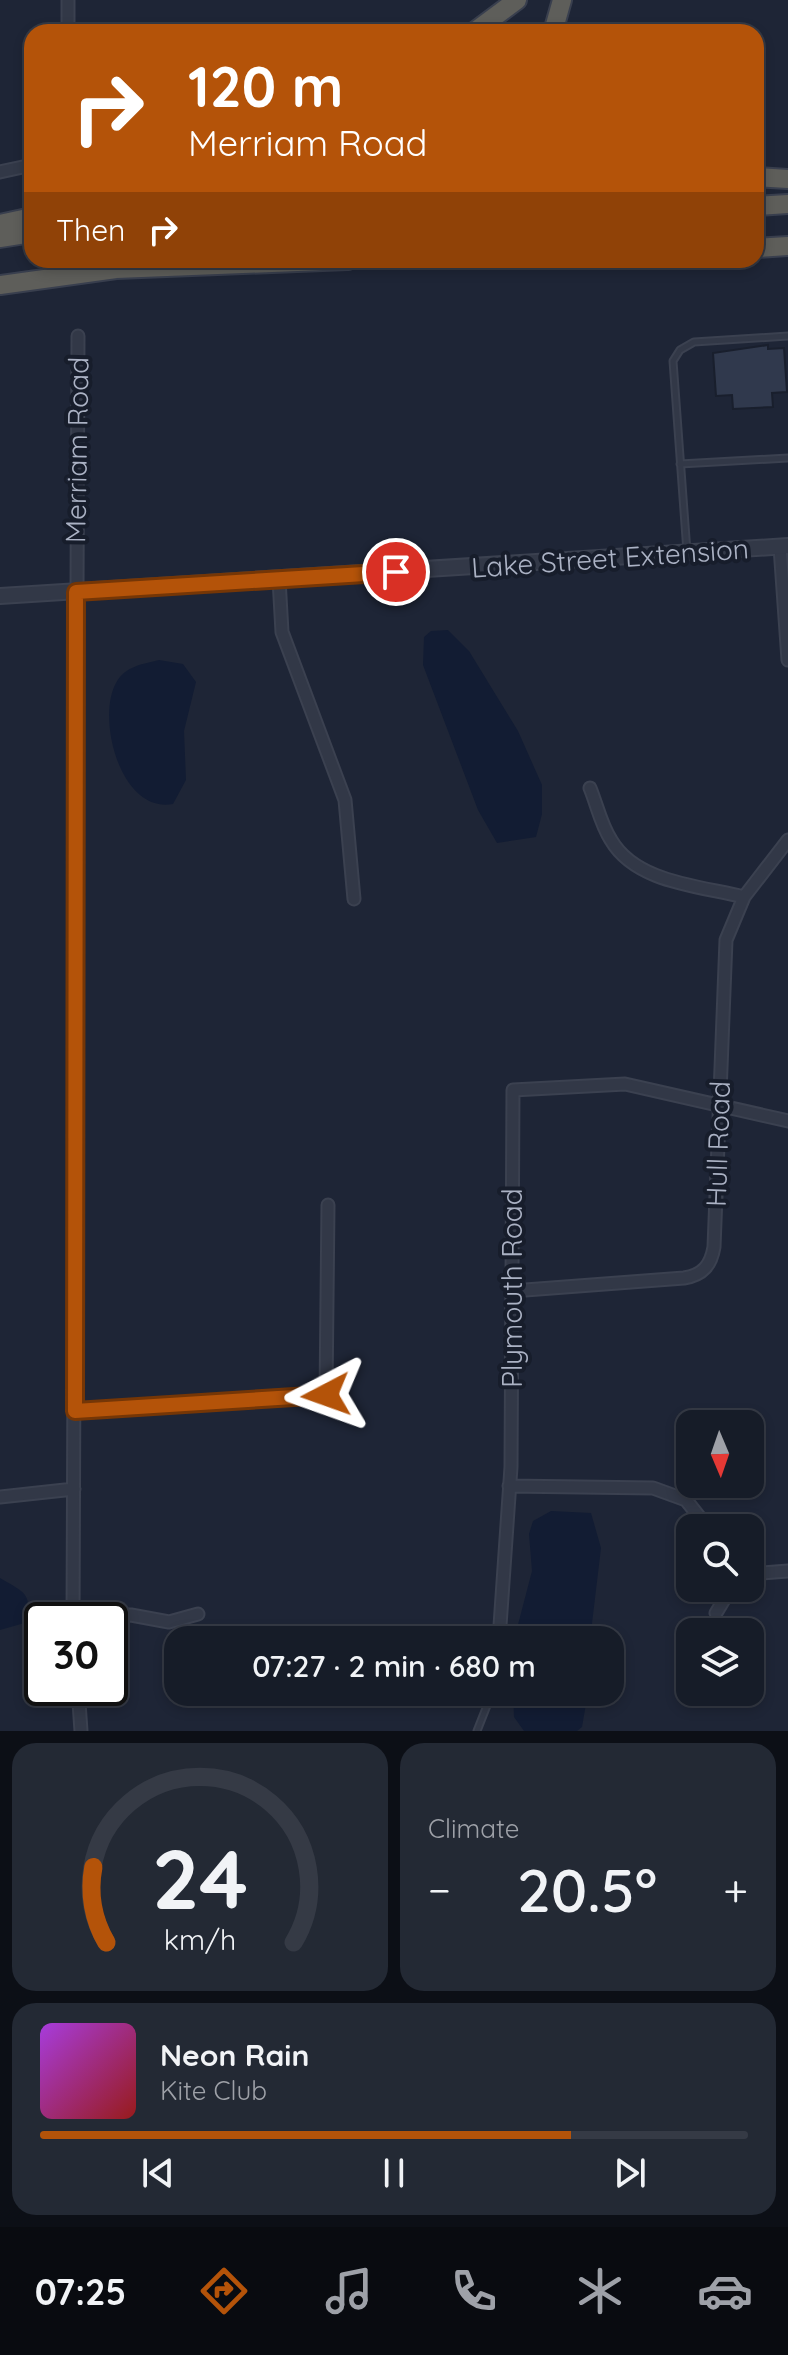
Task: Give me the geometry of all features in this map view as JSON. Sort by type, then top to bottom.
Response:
[{"type":"highway","points":[[485,24],[517,0]]},
{"type":"highway","points":[[555,24],[562,0]]},
{"type":"highway","points":[[764,178],[788,179]]},
{"type":"highway","points":[[764,206],[788,204]]},
{"type":"highway","points":[[0,224],[24,219]]},
{"type":"highway","points":[[0,238],[24,234]]},
{"type":"highway","points":[[764,248],[788,246]]},
{"type":"highway","points":[[764,259],[788,259]]},
{"type":"highway","points":[[0,285],[142,268]]},
{"type":"street","points":[[68,0],[68,24]]},
{"type":"street","points":[[0,172],[24,167]]},
{"type":"street","name":"Merriam Road","points":[[73,1602],[78,336]]},
{"type":"street","points":[[784,547],[788,660]]},
{"type":"street","name":"Lake Street Extension","points":[[0,596],[784,547]]},
{"type":"street","points":[[279,579],[282,632],[345,800],[354,899]]},
{"type":"street","points":[[590,788],[611,840],[624,857],[660,877],[744,897]]},
{"type":"street","name":"Hull Road","points":[[512,1291],[684,1278],[696,1276],[706,1268],[714,1247],[726,940],[744,897],[788,840]]},
{"type":"street","name":"Plymouth Road","points":[[500,1626],[509,1486],[513,1090],[625,1084],[719,1105]]},
{"type":"street","points":[[719,1105],[788,1121]]},
{"type":"street","points":[[75,1411],[326,1395],[328,1205]]},
{"type":"street","points":[[509,1486],[662,1490],[686,1500],[697,1514]]},
{"type":"street","points":[[0,1497],[74,1489]]},
{"type":"street","points":[[764,1573],[788,1571]]},
{"type":"street","points":[[716,1613],[723,1602]]},
{"type":"street","points":[[128,1615],[169,1622],[198,1614]]},
{"type":"street","points":[[79,1706],[81,1731]]},
{"type":"lane","points":[[687,553],[673,361],[680,350],[694,342],[788,336]]},
{"type":"lane","points":[[680,464],[788,458]]},
{"type":"lane","points":[[477,1731],[487,1706]]},
{"type":"water","points":[[448,630],[469,651],[518,731],[542,785],[542,814],[536,837],[497,843],[478,810],[423,665],[424,637],[431,631]]},
{"type":"water","points":[[159,660],[183,664],[196,682],[184,731],[186,780],[173,804],[155,803],[139,794],[127,780],[118,761],[109,718],[111,699],[120,677],[135,667]]},
{"type":"water","points":[[551,1511],[591,1513],[601,1548],[592,1626],[518,1626],[532,1571],[529,1534],[533,1521]]},
{"type":"water","points":[[0,1578],[24,1594],[28,1602],[24,1602],[24,1623],[0,1630]]},
{"type":"water","points":[[514,1706],[586,1706],[582,1727],[577,1731],[524,1731],[514,1717]]},
{"type":"building","points":[[768,345],[768,349],[784,348],[787,392],[772,393],[773,407],[733,409],[732,395],[716,396],[713,353]]},
{"type":"route","points":[[326,1395],[75,1411],[76,592],[396,572]]}]
